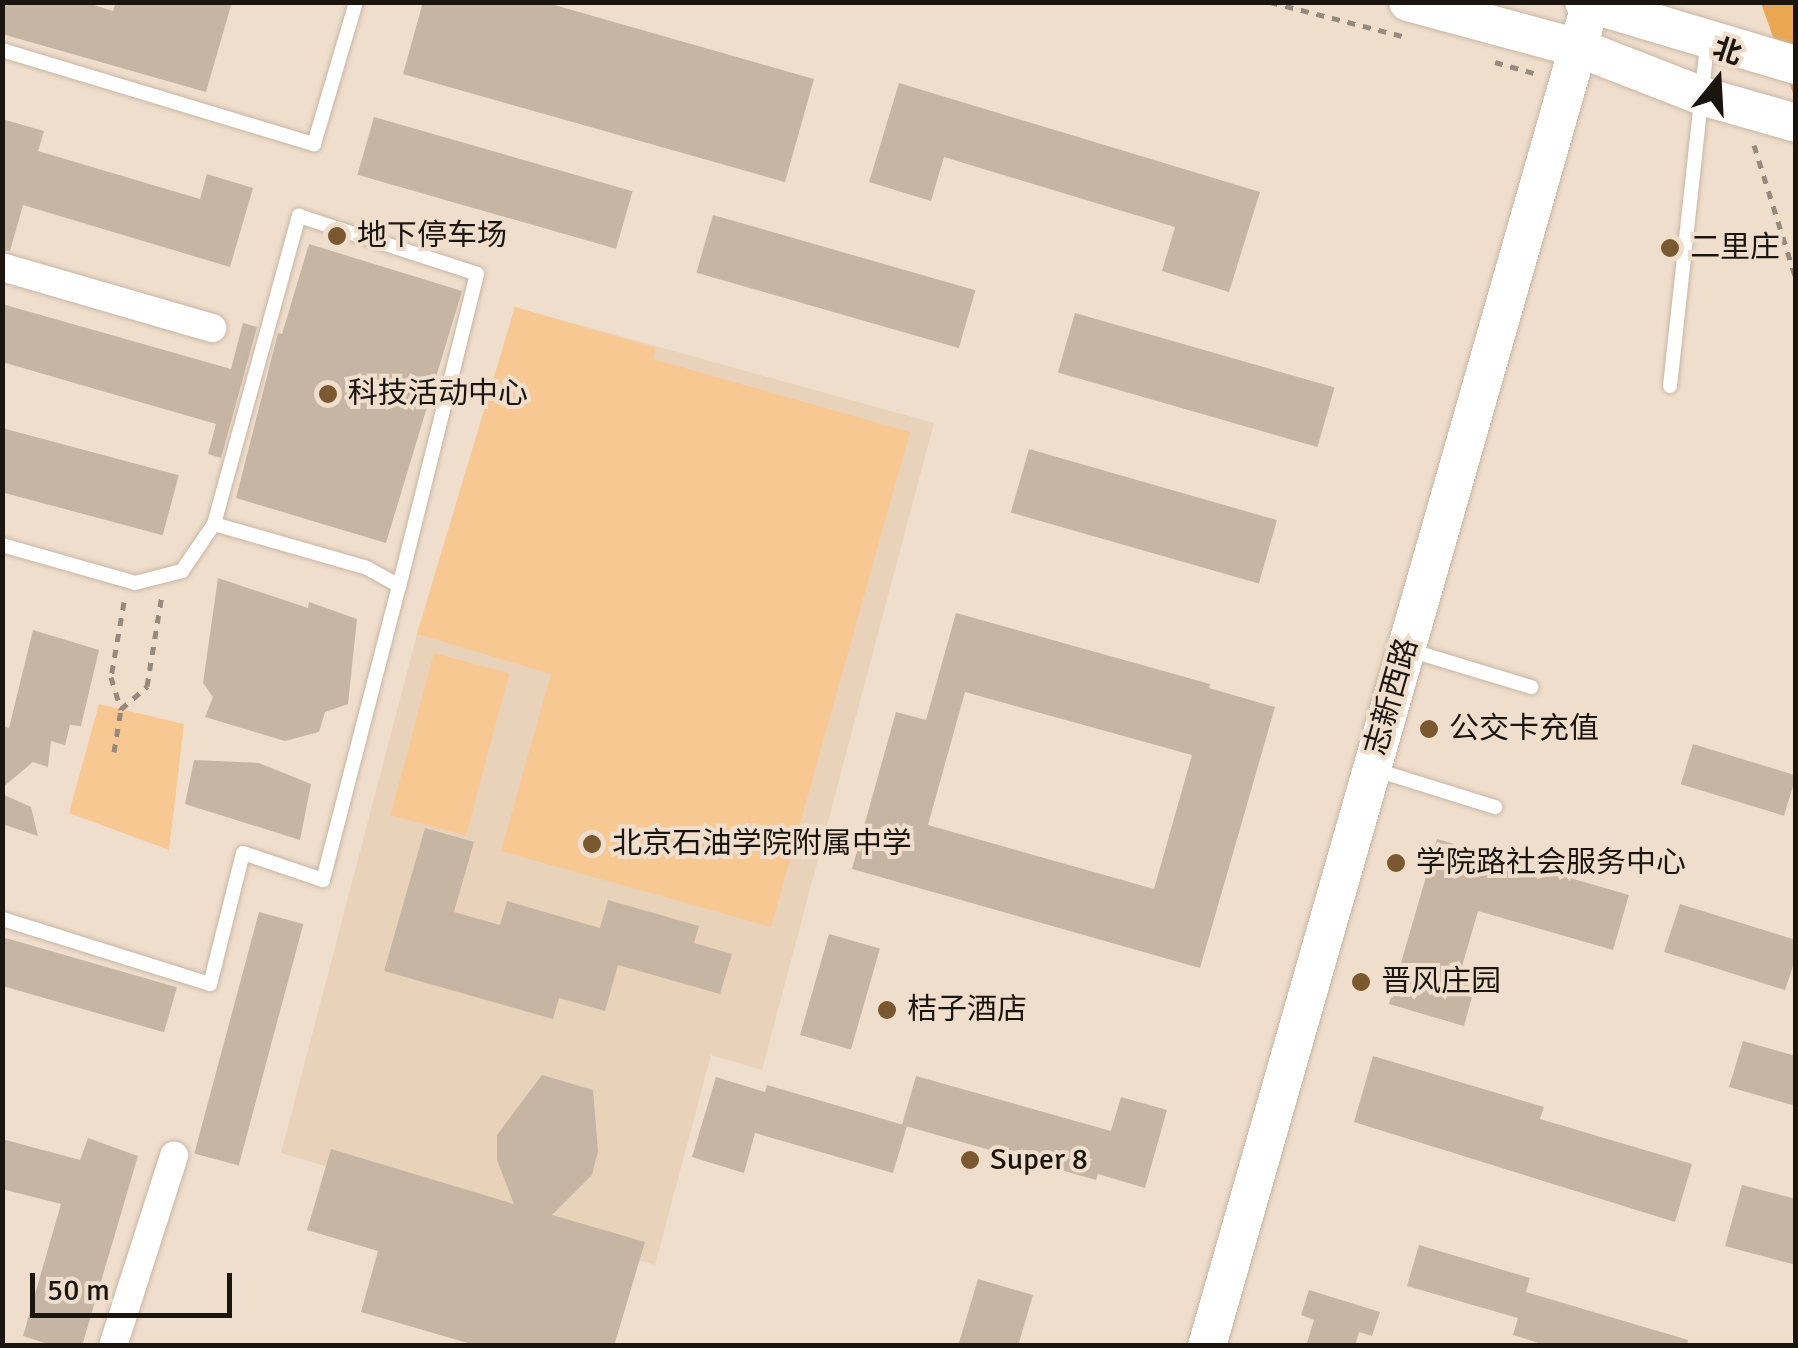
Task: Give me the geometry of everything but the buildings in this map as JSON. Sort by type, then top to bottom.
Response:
[{"type":"street","points":[[1408,2],[1574,66],[1706,97],[1773,129]]},
{"type":"street","points":[[1588,3],[1796,65]]},
{"type":"street","name":"志新西路","points":[[1207,1346],[1574,66],[1588,3]]},
{"type":"street","points":[[2,267],[212,328]]},
{"type":"street","points":[[114,1346],[174,1156]]},
{"type":"lane","points":[[2,50],[314,144],[356,2]]},
{"type":"lane","points":[[1670,386],[1706,97],[1708,39]]},
{"type":"lane","points":[[2,546],[134,584],[182,572],[214,524],[299,216],[477,274],[323,880],[243,852],[210,984],[2,919]]},
{"type":"lane","points":[[214,524],[367,568],[399,586]]},
{"type":"lane","points":[[1405,649],[1531,687]]},
{"type":"lane","points":[[1372,768],[1495,806]]},
{"type":"path","points":[[1270,2],[1416,40]]},
{"type":"path","points":[[1483,58],[1574,66]]},
{"type":"path","points":[[121,709],[147,686],[165,576]]},
{"type":"path","points":[[114,752],[121,709],[111,677],[124,600]]},
{"type":"shaded area","points":[[1761,3],[1795,3],[1795,99]]},
{"type":"shaded area","name":"北京石油学院附属中学","points":[[515,307],[934,423],[762,1070],[711,1055],[655,1265],[281,1153],[417,634]]},
{"type":"shaded area","points":[[515,307],[656,348],[653,359],[910,432],[771,927],[501,851],[551,674],[417,634]]},
{"type":"shaded area","points":[[434,653],[509,673],[466,835],[391,815]]},
{"type":"shaded area","points":[[99,704],[184,724],[169,850],[69,813]]},
{"type":"place","name":"地下停车场","points":[[337,236]]},
{"type":"place","name":"二里庄","points":[[1670,248]]},
{"type":"place","name":"科技活动中心","points":[[328,394]]},
{"type":"place","name":"公交卡充值","points":[[1429,729]]},
{"type":"place","name":"北京石油学院附属中学","points":[[592,844]]},
{"type":"place","name":"学院路社会服务中心","points":[[1396,863]]},
{"type":"place","name":"晋风庄园","points":[[1361,982]]},
{"type":"place","name":"桔子酒店","points":[[887,1010]]},
{"type":"place","name":"Super 8","points":[[970,1160]]}]
